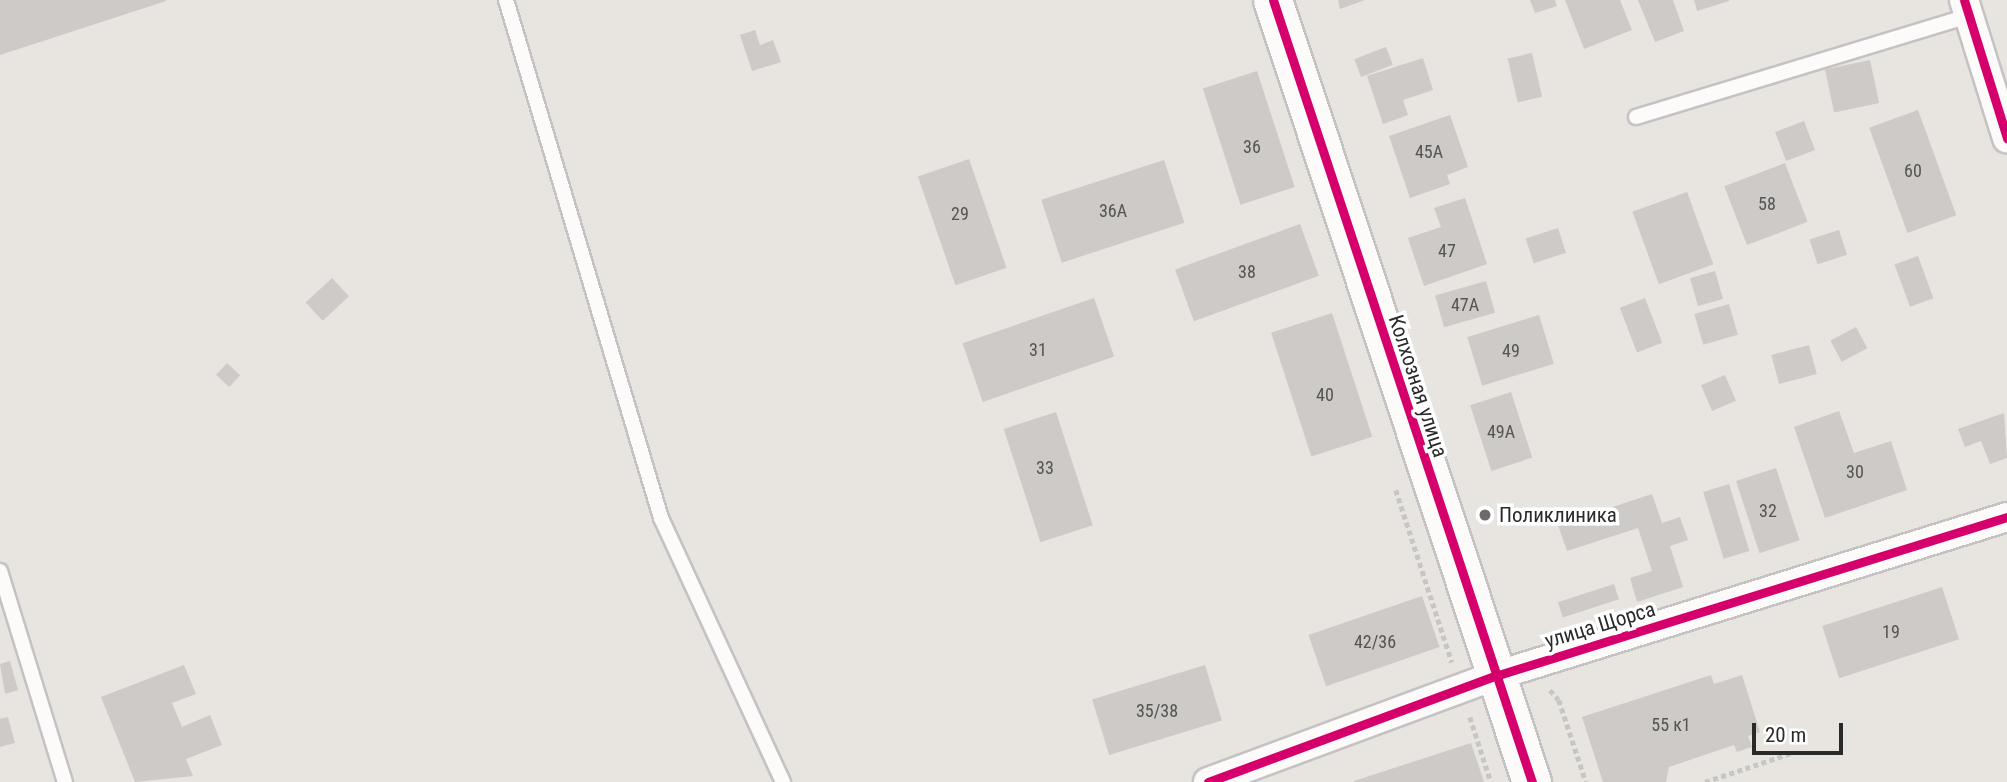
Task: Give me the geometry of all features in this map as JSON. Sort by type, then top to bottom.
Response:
[{"type":"street","name":"Колхозная улица","points":[[1273,0],[1532,782]]},
{"type":"street","points":[[1967,8],[2007,138]]},
{"type":"street","name":"улица Щорса","points":[[1208,782],[1495,676],[2007,517]]},
{"type":"lane","points":[[506,0],[661,518],[783,782]]},
{"type":"lane","points":[[1636,117],[1967,8]]},
{"type":"lane","points":[[0,571],[65,782]]},
{"type":"path","points":[[1705,782],[1794,752]]},
{"type":"building","points":[[0,0],[166,0],[166,1],[0,55]]},
{"type":"building","points":[[1338,0],[1365,0],[1340,9]]},
{"type":"building","points":[[1530,0],[1555,0],[1557,6],[1535,13]]},
{"type":"building","points":[[1565,0],[1620,0],[1632,30],[1584,49]]},
{"type":"building","points":[[1638,0],[1673,0],[1684,31],[1655,42]]},
{"type":"building","points":[[1694,0],[1729,0],[1729,1],[1697,11]]},
{"type":"building","points":[[755,30],[760,45],[773,40],[781,62],[752,71],[740,35]]},
{"type":"building","points":[[1386,47],[1393,65],[1361,77],[1354,59]]},
{"type":"building","points":[[1532,53],[1542,97],[1518,102],[1508,59]]},
{"type":"building","points":[[1423,58],[1433,90],[1403,100],[1408,115],[1383,124],[1367,76]]},
{"type":"building","points":[[1870,60],[1879,103],[1834,113],[1825,70]]},
{"type":"building","points":[[1257,71],[1295,187],[1240,205],[1203,89]]},
{"type":"building","points":[[1918,110],[1956,215],[1907,233],[1869,128]]},
{"type":"building","points":[[1450,115],[1468,167],[1447,175],[1450,184],[1410,198],[1389,136]]},
{"type":"building","points":[[1804,121],[1815,150],[1786,161],[1775,132]]},
{"type":"building","points":[[969,159],[1006,268],[955,285],[918,177]]},
{"type":"building","points":[[1164,160],[1184,223],[1062,263],[1041,200]]},
{"type":"building","points":[[1785,163],[1808,222],[1747,245],[1724,186]]},
{"type":"building","points":[[1687,192],[1713,264],[1659,284],[1632,212]]},
{"type":"building","points":[[1465,198],[1487,264],[1424,286],[1408,238],[1441,227],[1434,208]]},
{"type":"building","points":[[1300,224],[1319,276],[1194,321],[1175,269]]},
{"type":"building","points":[[1558,228],[1566,253],[1534,263],[1526,239]]},
{"type":"building","points":[[1839,230],[1847,255],[1818,264],[1810,240]]},
{"type":"building","points":[[1918,256],[1933,298],[1910,307],[1895,265]]},
{"type":"building","points":[[1715,271],[1723,299],[1698,306],[1690,278]]},
{"type":"building","points":[[332,278],[349,296],[323,321],[306,303]]},
{"type":"building","points":[[1486,281],[1495,313],[1444,327],[1435,296]]},
{"type":"building","points":[[1094,298],[1114,357],[983,402],[963,343]]},
{"type":"building","points":[[1645,298],[1662,343],[1637,352],[1620,308]]},
{"type":"building","points":[[1729,304],[1738,335],[1703,345],[1694,314]]},
{"type":"building","points":[[1332,313],[1372,437],[1311,456],[1271,333]]},
{"type":"building","points":[[1539,315],[1554,364],[1482,386],[1467,337]]},
{"type":"building","points":[[1856,327],[1867,348],[1842,362],[1830,341]]},
{"type":"building","points":[[1809,345],[1817,374],[1779,384],[1771,355]]},
{"type":"building","points":[[227,363],[240,375],[229,387],[216,375]]},
{"type":"building","points":[[1725,375],[1736,401],[1712,411],[1701,385]]},
{"type":"building","points":[[1511,392],[1532,458],[1491,471],[1470,405]]},
{"type":"building","points":[[1839,411],[1854,453],[1891,441],[1907,490],[1825,518],[1794,427]]},
{"type":"building","points":[[1056,412],[1093,525],[1040,542],[1004,429]]},
{"type":"building","points":[[2004,413],[2007,458],[1990,464],[1981,441],[1965,447],[1958,429]]},
{"type":"building","points":[[1776,468],[1799,540],[1760,553],[1736,481]]},
{"type":"building","points":[[1729,484],[1749,551],[1724,559],[1703,492]]},
{"type":"building","points":[[1652,494],[1662,523],[1680,517],[1688,540],[1670,546],[1683,587],[1637,602],[1630,578],[1652,571],[1638,528],[1567,551],[1558,525]]},
{"type":"building","points":[[1614,584],[1619,599],[1563,617],[1558,602]]},
{"type":"building","points":[[1942,587],[1959,639],[1839,678],[1822,626]]},
{"type":"building","points":[[1422,596],[1440,647],[1326,686],[1309,635]]},
{"type":"building","points":[[10,661],[18,690],[5,694],[0,664]]},
{"type":"building","points":[[184,665],[196,694],[172,703],[182,727],[210,715],[222,745],[186,759],[193,776],[135,782],[101,697]]},
{"type":"building","points":[[1205,665],[1222,720],[1109,755],[1092,699]]},
{"type":"building","points":[[1711,675],[1714,684],[1742,675],[1760,732],[1748,736],[1752,747],[1737,752],[1734,745],[1669,767],[1666,782],[1603,782],[1582,717]]},
{"type":"building","points":[[8,717],[15,743],[0,747],[0,719]]},
{"type":"building","points":[[1471,743],[1484,782],[1354,782],[1354,781]]},
{"type":"cycle path","points":[[1273,0],[1532,782]]},
{"type":"cycle path","points":[[1964,0],[2007,138]]},
{"type":"cycle path","points":[[1208,782],[1495,676],[2007,517]]},
{"type":"place","name":"Поликлиника","points":[[1485,515]]}]
